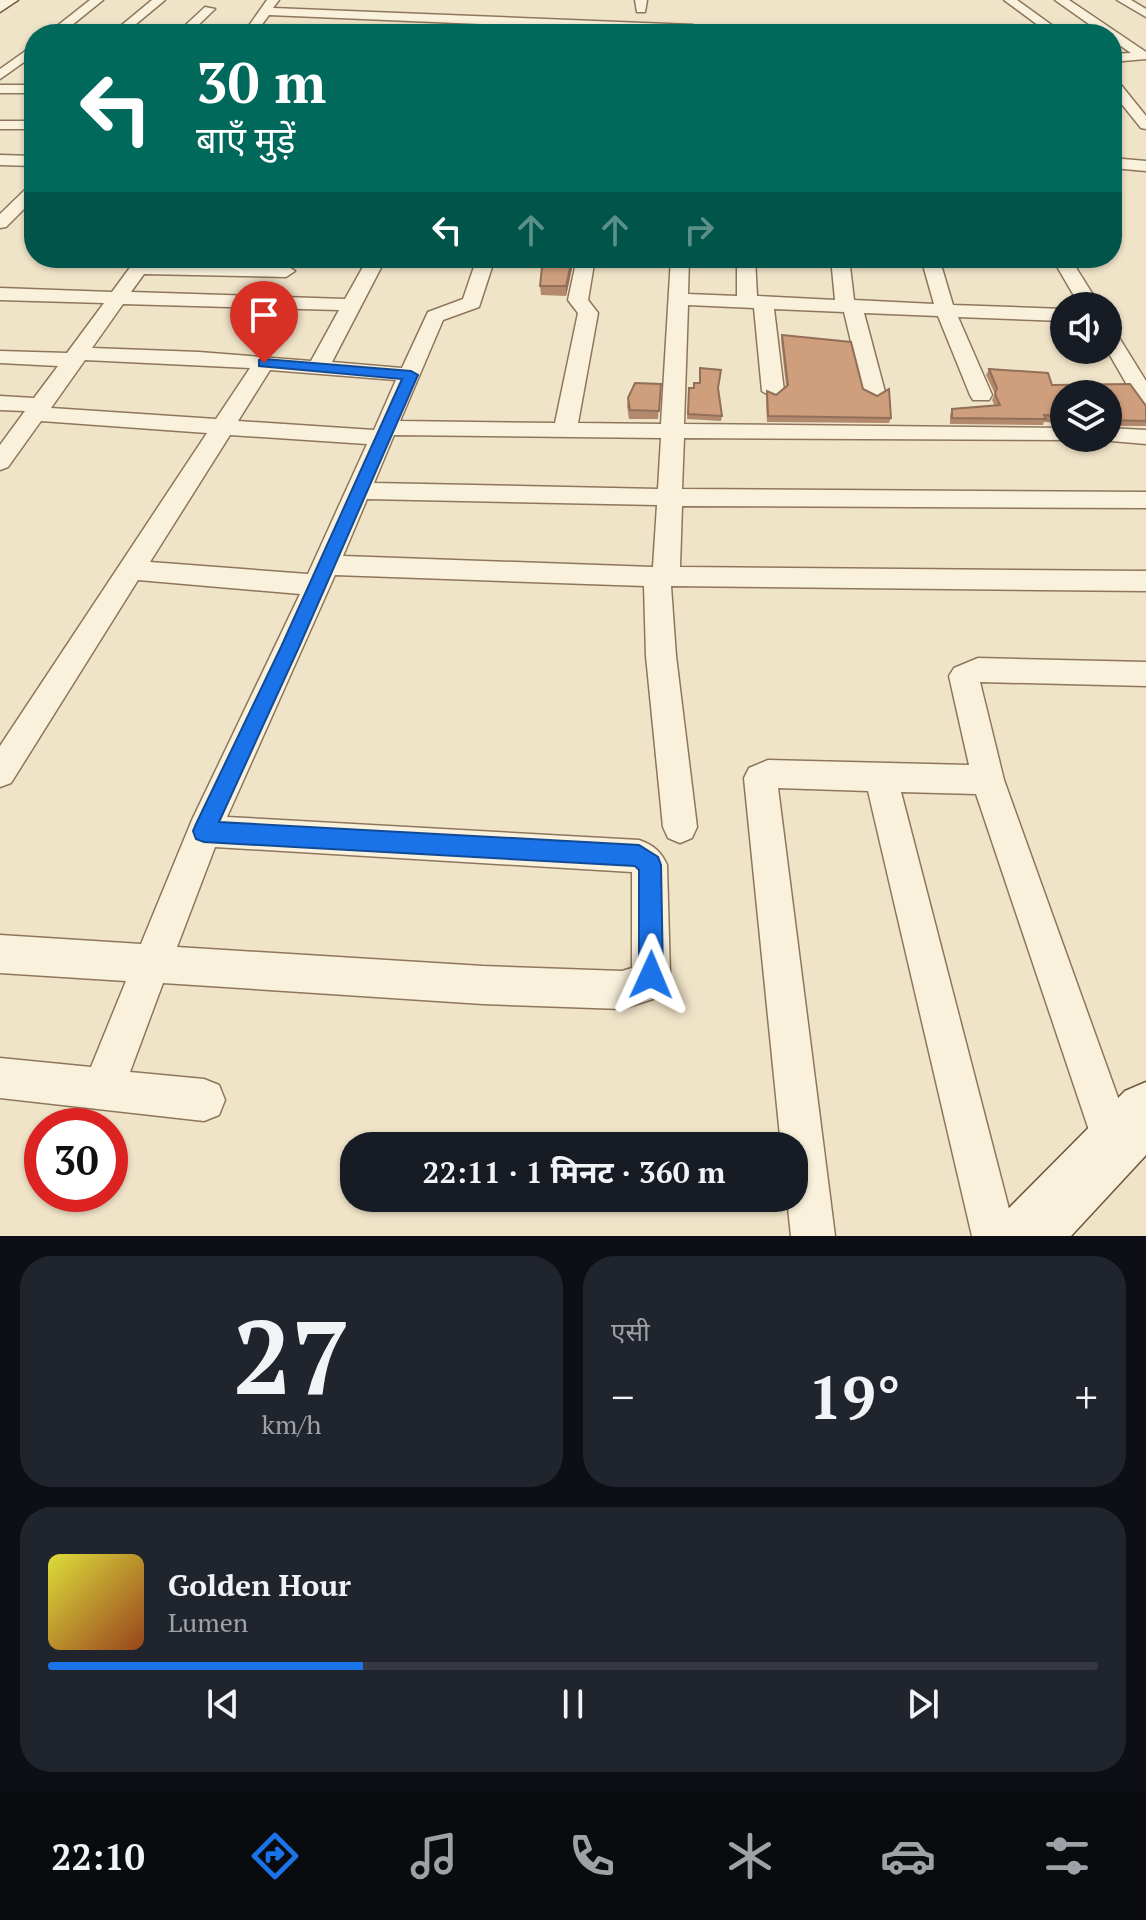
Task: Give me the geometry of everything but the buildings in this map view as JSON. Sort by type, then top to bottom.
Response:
[{"type":"street","points":[[0,7],[10,0]]},
{"type":"street","points":[[66,24],[97,0]]},
{"type":"street","points":[[129,24],[159,0]]},
{"type":"street","points":[[1010,0],[1044,24]]},
{"type":"street","points":[[1061,0],[1097,24]]},
{"type":"street","points":[[1123,0],[1146,14]]},
{"type":"street","points":[[270,5],[436,5]]},
{"type":"street","points":[[270,5],[345,14],[511,24]]},
{"type":"street","points":[[260,24],[270,5]]},
{"type":"street","points":[[626,9],[641,5],[655,11]]},
{"type":"street","points":[[574,24],[579,7]]},
{"type":"street","points":[[193,24],[209,9]]},
{"type":"street","points":[[339,24],[345,14]]},
{"type":"street","points":[[408,24],[413,16]]},
{"type":"street","points":[[1122,41],[1144,56],[1122,57]]},
{"type":"street","points":[[0,75],[22,56]]},
{"type":"street","points":[[0,89],[24,89]]},
{"type":"street","points":[[1122,93],[1146,125]]},
{"type":"street","points":[[1128,99],[1146,100]]},
{"type":"street","points":[[0,125],[24,125]]},
{"type":"street","points":[[0,160],[24,161]]},
{"type":"street","points":[[1122,164],[1146,166]]},
{"type":"street","points":[[0,199],[24,196]]},
{"type":"street","points":[[0,223],[24,200]]},
{"type":"street","points":[[0,462],[140,268]]},
{"type":"street","points":[[267,302],[288,268]]},
{"type":"street","points":[[318,368],[372,268]]},
{"type":"street","points":[[103,1089],[204,831],[386,433],[435,316],[473,301],[483,268]]},
{"type":"street","points":[[565,430],[588,313],[578,300],[584,268]]},
{"type":"street","points":[[680,268],[662,576],[661,656],[680,827]]},
{"type":"street","points":[[748,268],[773,391]]},
{"type":"street","points":[[842,268],[849,306],[874,392]]},
{"type":"street","points":[[933,268],[946,311],[981,395]]},
{"type":"street","points":[[1067,268],[1082,292]]},
{"type":"street","points":[[0,294],[354,305]]},
{"type":"street","points":[[678,299],[1050,315]]},
{"type":"street","points":[[0,357],[264,363],[411,375]]},
{"type":"street","points":[[1122,359],[1146,399]]},
{"type":"street","points":[[0,773],[264,363]]},
{"type":"street","points":[[0,403],[39,410],[223,425],[386,433],[672,430],[1050,435]]},
{"type":"street","points":[[1122,436],[1146,437]]},
{"type":"street","points":[[359,491],[668,498],[1146,500]]},
{"type":"street","points":[[131,570],[322,575],[493,573],[1146,581]]},
{"type":"street","points":[[1027,1236],[1130,1129],[988,780],[964,676],[978,670],[1146,674]]},
{"type":"street","points":[[813,1236],[760,778],[768,774],[988,780]]},
{"type":"street","points":[[881,777],[994,1236]]},
{"type":"street","points":[[0,954],[153,961],[483,985],[607,989],[637,988],[646,984],[651,975],[650,865],[639,856],[204,831]]},
{"type":"street","points":[[0,1078],[204,1100]]},
{"type":"route","points":[[264,363],[411,375],[204,831],[639,856],[650,865],[651,975]]}]
